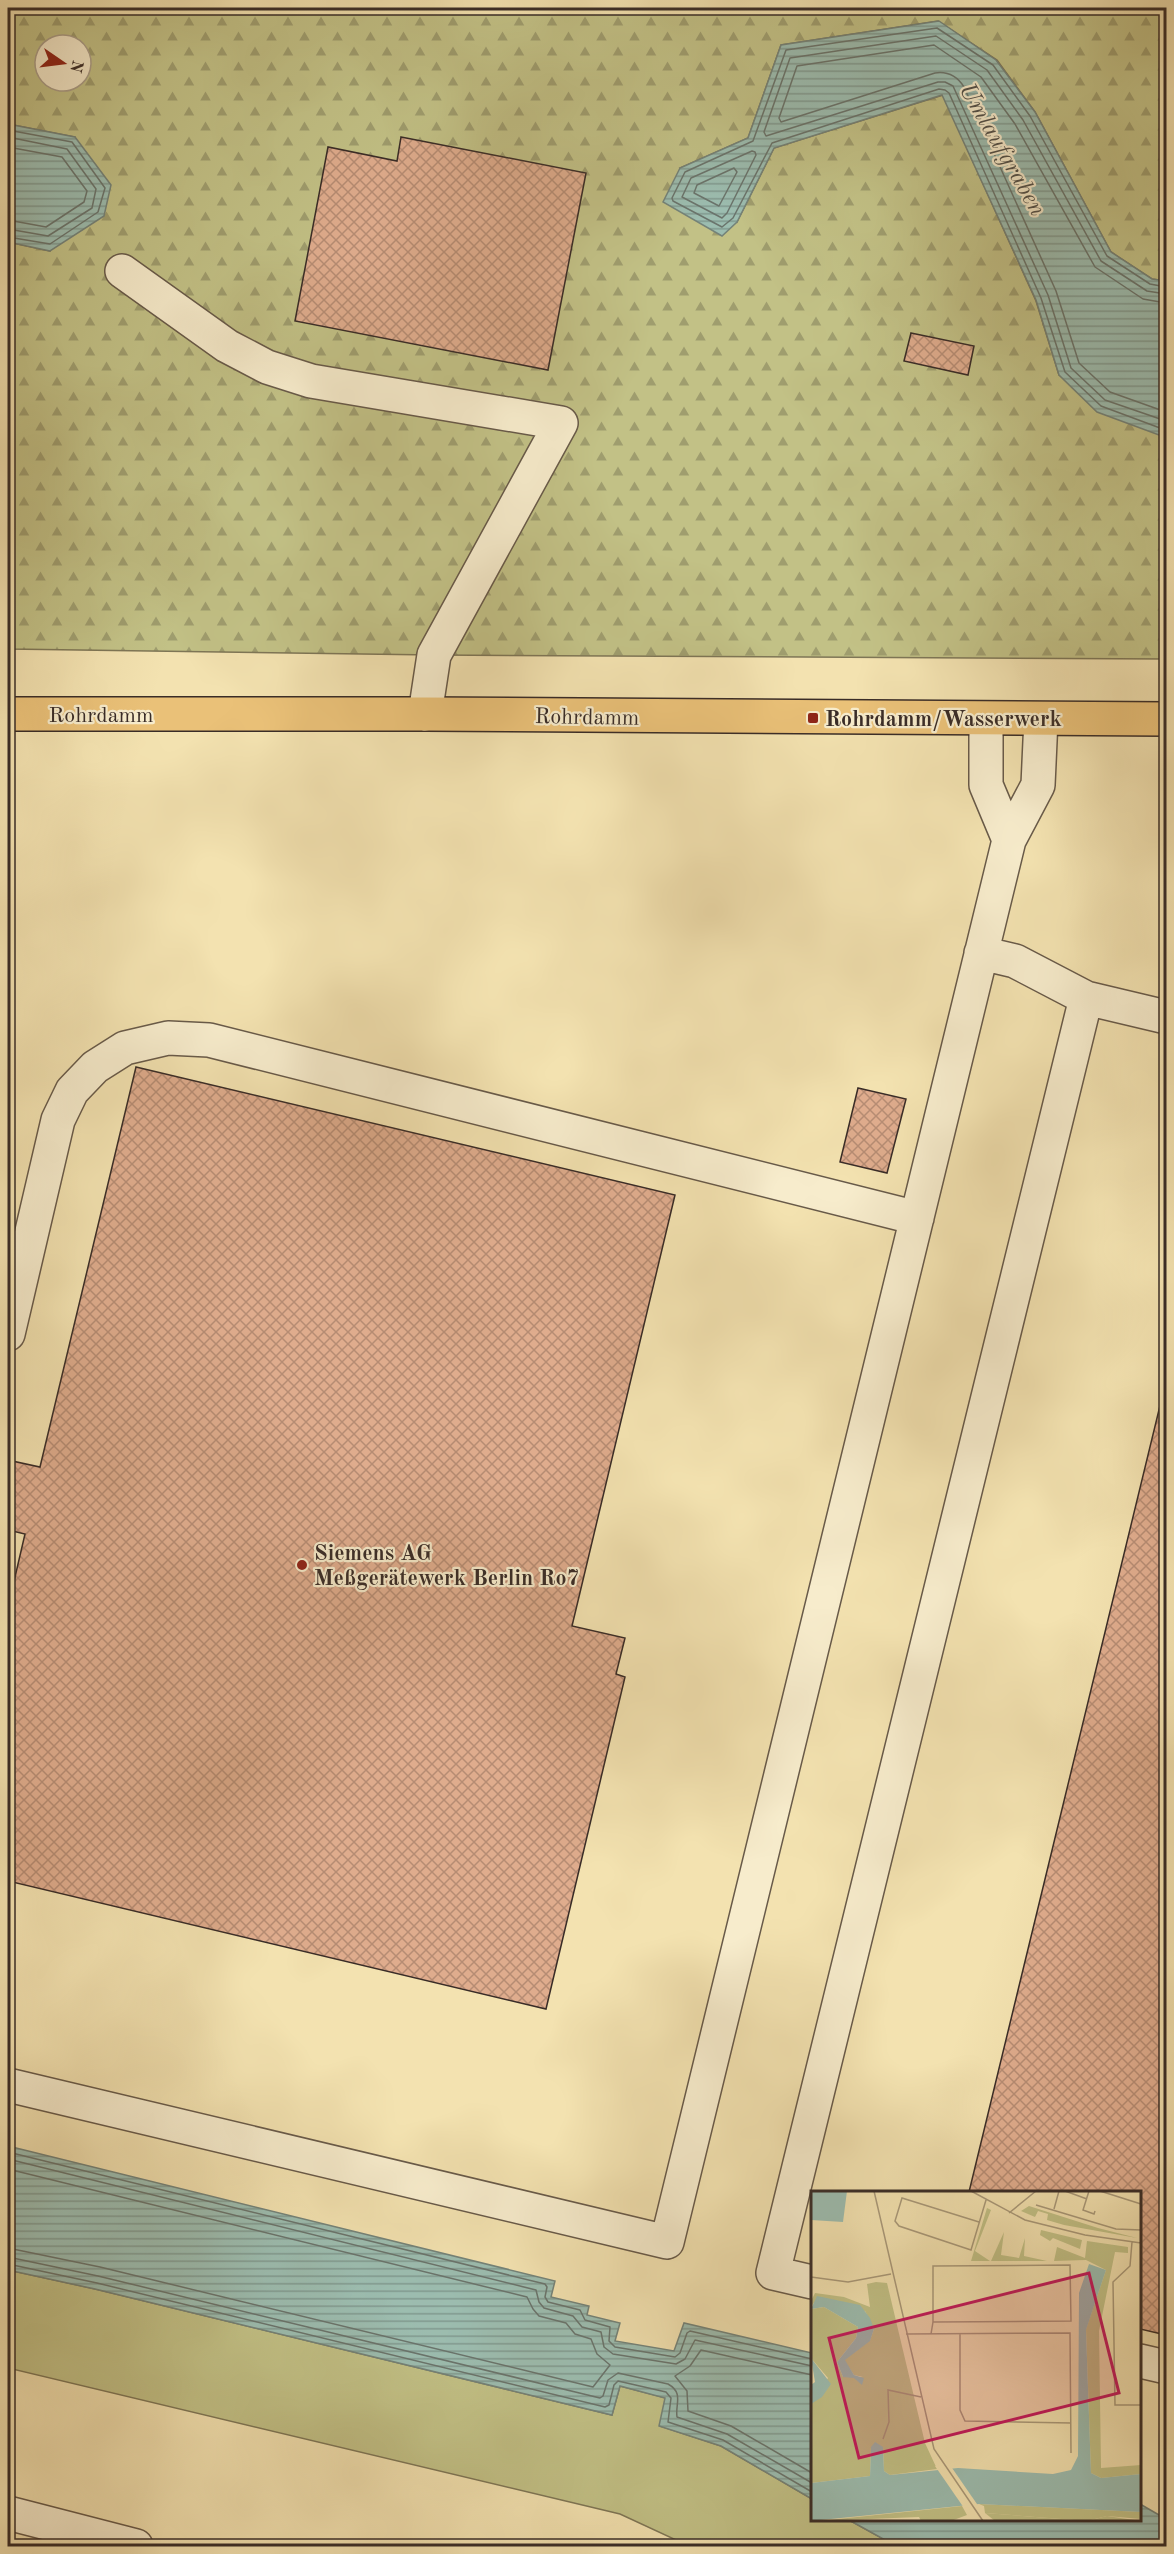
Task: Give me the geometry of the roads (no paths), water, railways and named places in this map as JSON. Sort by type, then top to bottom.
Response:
[{"type":"main road","name":"Rohrdamm","points":[[8,714],[1167,719]]},
{"type":"lane","points":[[122,271],[227,346],[267,367],[311,381],[561,423],[434,655],[425,714]]},
{"type":"lane","points":[[986,719],[986,785],[1009,840]]},
{"type":"lane","points":[[8,2085],[667,2242],[1009,840],[1038,785],[1041,719]]},
{"type":"lane","points":[[981,953],[1015,962],[1086,998],[1167,1017]]},
{"type":"lane","points":[[811,2282],[773,2273],[1086,998]]},
{"type":"lane","points":[[8,1334],[58,1120],[72,1091],[94,1067],[125,1048],[168,1038],[209,1040],[917,1218]]},
{"type":"lane","points":[[1141,2361],[1167,2367]]},
{"type":"lane","points":[[8,2513],[136,2547]]},
{"type":"water","name":"Umlaufgraben","points":[[939,21],[996,60],[1035,112],[1111,252],[1152,279],[1166,281],[1166,434],[1159,435],[1097,412],[1059,375],[1036,300],[942,95],[774,148],[737,222],[722,236],[663,202],[680,168],[748,138],[781,45]]},
{"type":"water","points":[[8,124],[75,137],[111,185],[104,216],[50,251],[8,242]]},
{"type":"water","points":[[8,2146],[555,2281],[551,2297],[589,2306],[587,2315],[620,2323],[615,2341],[674,2351],[684,2323],[811,2353],[811,2498],[721,2446],[659,2426],[665,2398],[620,2386],[612,2415],[95,2289],[8,2270]]},
{"type":"water","points":[[1141,2505],[1166,2519],[1166,2546],[896,2546],[851,2521],[1141,2521]]},
{"type":"place","name":"Rohrdamm/Wasserwerk","points":[[813,718]]},
{"type":"place","name":"Siemens AG Meßgerätewerk Berlin Ro7","points":[[302,1565]]}]
